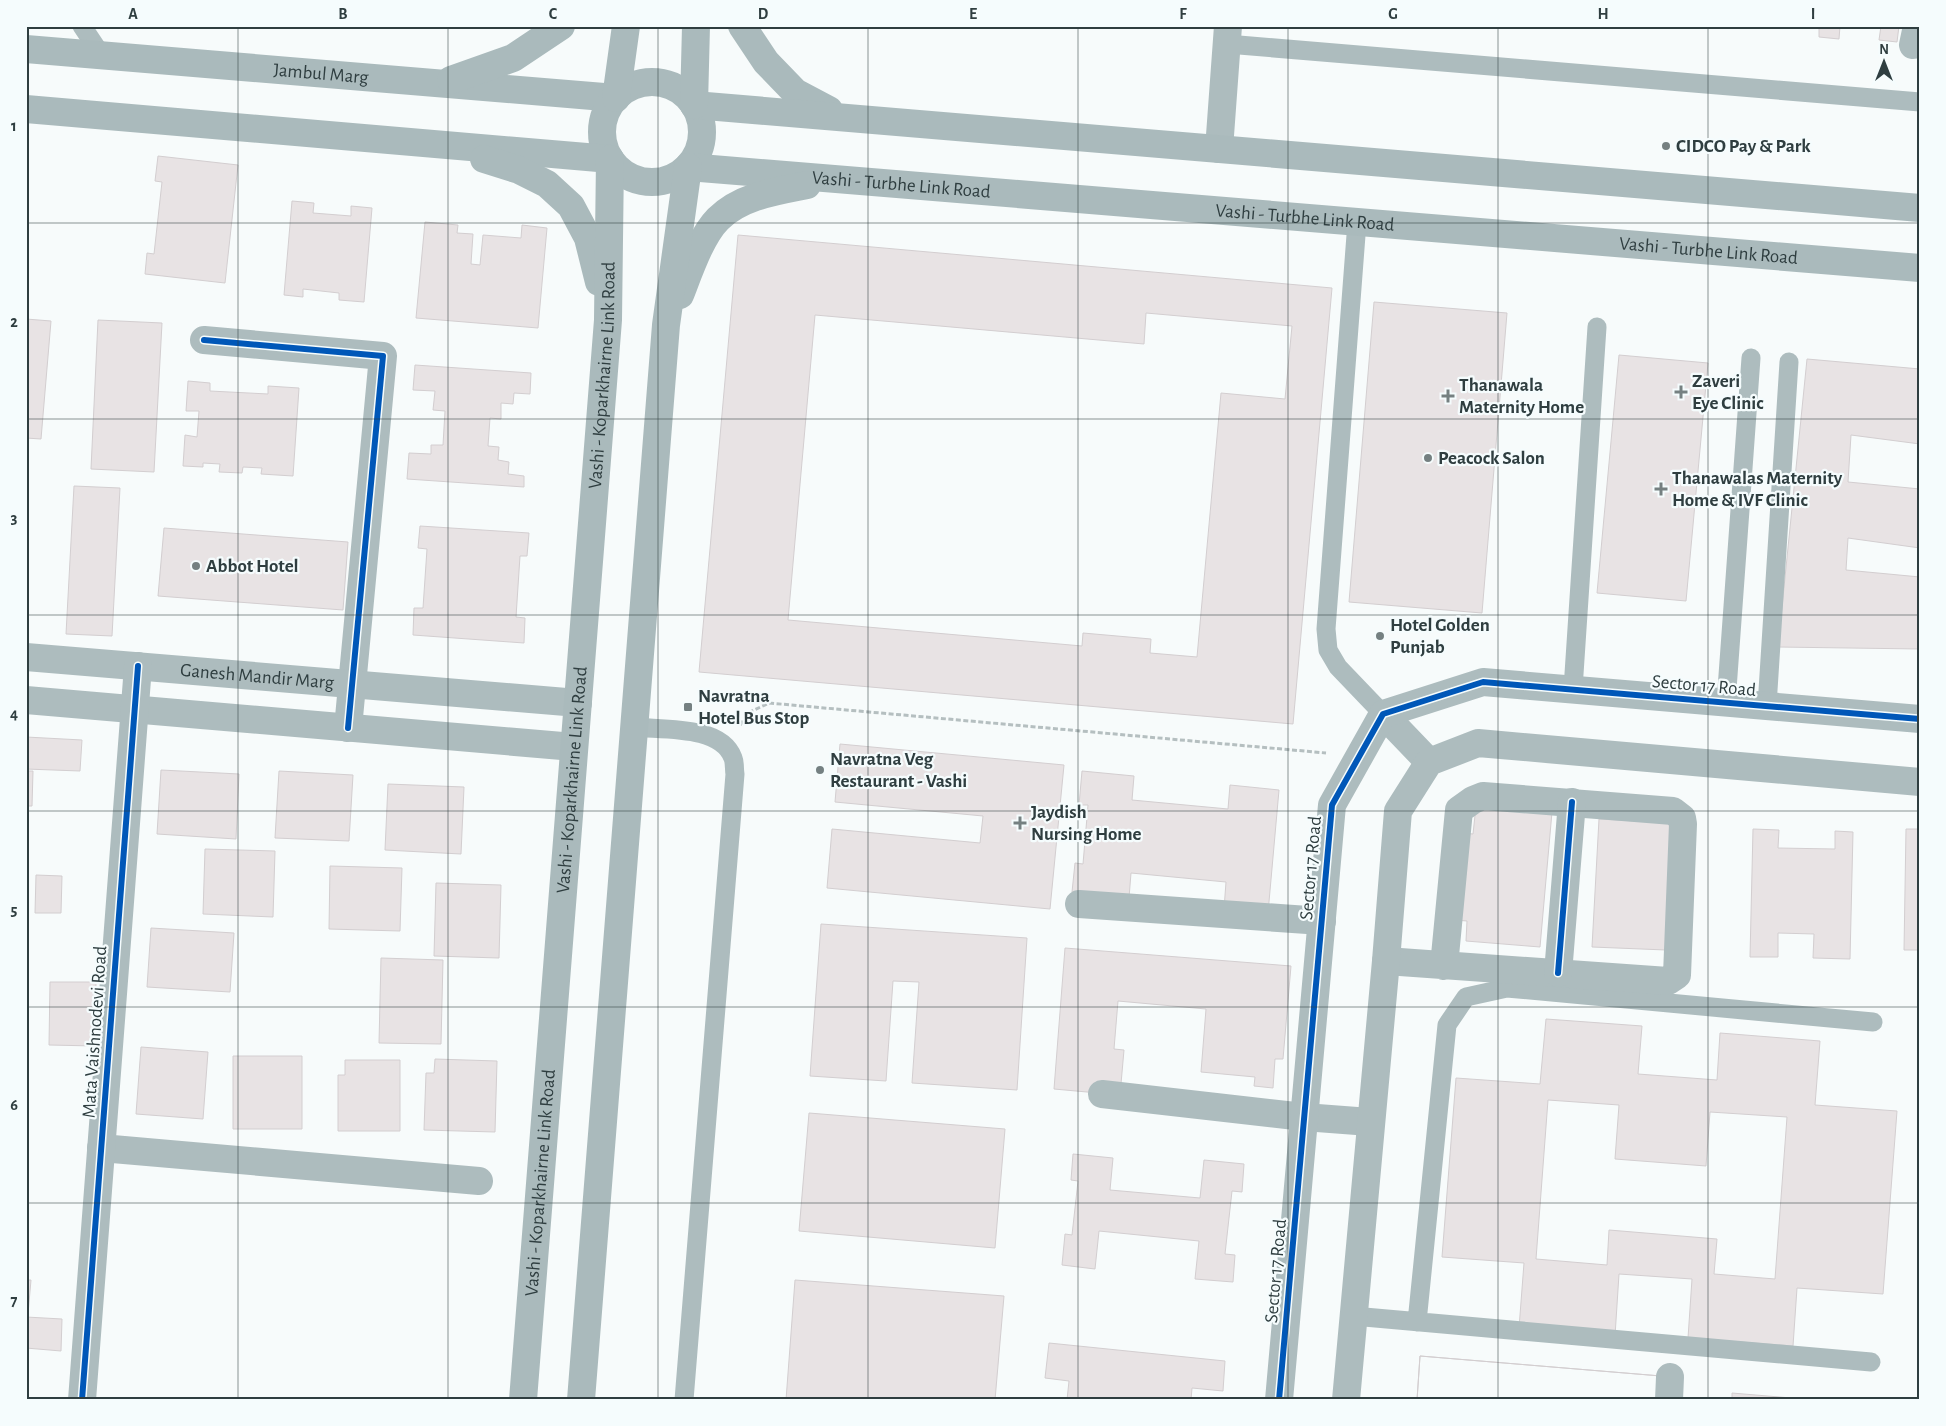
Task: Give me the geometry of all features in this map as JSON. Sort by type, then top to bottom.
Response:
[{"type":"main road","points":[[440,83],[513,58],[561,26]]},
{"type":"main road","points":[[616,98],[626,26]]},
{"type":"main road","points":[[694,105],[696,26]]},
{"type":"main road","points":[[742,26],[766,62],[795,92],[841,116]]},
{"type":"main road","name":"Jambul Marg","points":[[26,49],[616,98]]},
{"type":"main road","points":[[657,82],[672,86],[684,93],[694,105],[701,120],[703,137],[698,153],[688,167],[677,176],[662,182],[647,182],[633,178],[620,170],[610,159],[604,144],[602,127],[606,112],[616,98],[628,89],[642,83],[657,82]]},
{"type":"main road","points":[[694,105],[1920,208]]},
{"type":"main road","points":[[26,110],[610,159]]},
{"type":"main road","points":[[435,144],[519,170],[547,184],[571,206],[588,238],[608,320]]},
{"type":"main road","name":"Vashi - Koparkhairne Link Road","points":[[522,1400],[608,320],[610,159]]},
{"type":"main road","points":[[581,1400],[666,325],[688,167]]},
{"type":"main road","name":"Vashi - Turbhe Link Road","points":[[688,167],[1920,268]]},
{"type":"main road","points":[[666,325],[702,244],[718,219],[742,202],[779,190],[836,179]]},
{"type":"street","points":[[1219,149],[1228,35]]},
{"type":"street","points":[[204,340],[383,356],[348,728]]},
{"type":"street","name":"Ganesh Mandir Marg","points":[[26,657],[578,703]]},
{"type":"street","name":"Mata Vaishnodevi Road","points":[[82,1400],[138,666]]},
{"type":"street","name":"Sector 17 Road","points":[[1279,1400],[1332,805],[1383,714],[1483,682],[1920,720]]},
{"type":"street","points":[[26,700],[574,747]]},
{"type":"street","points":[[1383,714],[1429,762]]},
{"type":"street","points":[[1346,1400],[1398,811],[1429,762],[1478,743],[1920,782]]},
{"type":"street","points":[[1386,961],[1444,966],[1668,981],[1677,975],[1684,824],[1682,818],[1673,811],[1483,796],[1465,804],[1460,810],[1444,966]]},
{"type":"street","points":[[1558,973],[1572,802]]},
{"type":"street","points":[[1079,904],[1322,921]]},
{"type":"street","points":[[1102,1094],[1304,1117],[1370,1122]]},
{"type":"street","points":[[101,1148],[479,1181]]},
{"type":"lane","points":[[82,26],[102,56]]},
{"type":"lane","points":[[1228,35],[1920,102]]},
{"type":"lane","points":[[1357,222],[1326,629],[1328,650],[1338,667],[1383,714]]},
{"type":"lane","points":[[1573,689],[1597,327]]},
{"type":"lane","points":[[1726,703],[1751,358]]},
{"type":"lane","points":[[1767,706],[1789,362]]},
{"type":"lane","points":[[634,727],[709,735],[723,743],[733,758],[735,774],[684,1400]]},
{"type":"lane","points":[[1417,1322],[1447,1025],[1466,997],[1507,988],[1873,1022]]},
{"type":"lane","points":[[1353,1316],[1872,1362]]},
{"type":"path","points":[[723,743],[750,712],[770,703],[1359,756]]},
{"type":"building","points":[[1819,26],[1840,26],[1839,39],[1819,37]]},
{"type":"building","points":[[1881,26],[1899,26],[1897,42],[1879,40]]},
{"type":"building","points":[[158,156],[238,165],[225,283],[145,274],[147,253],[154,254],[162,182],[155,181]]},
{"type":"building","points":[[292,201],[314,203],[313,213],[351,216],[351,206],[372,208],[364,302],[339,300],[339,293],[303,289],[303,297],[284,295]]},
{"type":"building","points":[[425,222],[458,225],[457,233],[473,234],[471,264],[480,265],[483,235],[521,238],[522,225],[547,228],[538,328],[416,318]]},
{"type":"building","points":[[738,235],[1332,288],[1293,724],[699,672]],"holes":[[[1146,313],[1292,326],[1285,399],[1221,393],[1197,657],[1150,653],[1151,639],[1083,633],[1082,646],[788,620],[815,315],[1144,344]]]},
{"type":"building","name":"Peacock Salon","points":[[1374,302],[1507,313],[1482,613],[1349,602]]},
{"type":"building","points":[[26,319],[51,321],[41,439],[26,438]]},
{"type":"building","points":[[98,320],[162,323],[154,472],[91,469]]},
{"type":"building","points":[[1619,355],[1708,363],[1686,601],[1597,593]]},
{"type":"building","points":[[1807,359],[1920,369],[1920,444],[1851,435],[1848,482],[1920,489],[1920,548],[1848,538],[1846,570],[1920,577],[1920,649],[1778,647]]},
{"type":"building","points":[[415,365],[531,373],[530,394],[514,393],[513,404],[501,403],[501,419],[490,418],[488,446],[499,447],[498,460],[509,462],[508,474],[524,476],[524,487],[407,479],[409,453],[431,454],[431,445],[443,445],[445,411],[433,410],[435,391],[413,390]]},
{"type":"building","points":[[188,381],[210,383],[210,391],[268,394],[268,386],[299,388],[293,476],[261,474],[262,468],[243,467],[242,473],[219,472],[220,464],[203,463],[203,467],[183,466],[185,435],[197,437],[199,411],[186,411]]},
{"type":"building","points":[[74,486],[120,488],[112,636],[66,634]]},
{"type":"building","points":[[420,526],[529,533],[527,556],[520,556],[516,617],[525,618],[524,643],[413,635],[414,608],[423,608],[427,549],[418,548]]},
{"type":"building","points":[[164,528],[348,542],[343,610],[158,596]]},
{"type":"building","points":[[26,737],[82,740],[80,771],[26,769]]},
{"type":"building","name":"Jaydish Nursing Home","points":[[840,744],[1064,765],[1050,909],[827,888],[832,829],[980,843],[983,816],[835,802]]},
{"type":"building","points":[[161,770],[239,774],[236,839],[157,834]]},
{"type":"building","points":[[26,771],[33,771],[32,806],[26,806]]},
{"type":"building","points":[[279,771],[353,775],[349,841],[275,838]]},
{"type":"building","points":[[1082,771],[1134,776],[1132,800],[1228,809],[1230,785],[1279,790],[1268,913],[1224,909],[1226,882],[1131,873],[1129,898],[1072,892],[1075,863],[1083,864],[1088,805],[1079,805]]},
{"type":"building","points":[[388,784],[464,787],[461,854],[385,850]]},
{"type":"building","points":[[1476,806],[1552,812],[1540,947],[1466,941],[1467,921],[1455,920],[1463,833],[1473,834]]},
{"type":"building","points":[[1599,819],[1673,823],[1666,950],[1592,947]]},
{"type":"building","points":[[1753,829],[1779,830],[1778,848],[1835,849],[1835,831],[1853,832],[1850,959],[1813,958],[1814,934],[1778,933],[1778,957],[1750,957]]},
{"type":"building","points":[[1906,829],[1920,829],[1920,950],[1904,950]]},
{"type":"building","points":[[205,849],[275,851],[273,917],[203,914]]},
{"type":"building","points":[[330,866],[402,868],[400,931],[329,929]]},
{"type":"building","points":[[36,875],[62,876],[61,913],[35,913]]},
{"type":"building","points":[[436,883],[501,885],[499,958],[434,956]]},
{"type":"building","points":[[821,924],[1027,938],[1017,1090],[912,1083],[919,982],[893,981],[886,1081],[810,1076]]},
{"type":"building","points":[[151,928],[234,933],[230,992],[147,987]]},
{"type":"building","points":[[1065,948],[1291,966],[1283,1059],[1275,1059],[1273,1088],[1254,1086],[1255,1077],[1201,1072],[1206,1009],[1118,1001],[1114,1049],[1124,1050],[1120,1095],[1054,1089]]},
{"type":"building","points":[[381,958],[443,960],[441,1044],[379,1043]]},
{"type":"building","points":[[50,982],[96,982],[95,1046],[49,1045]]},
{"type":"building","points":[[1546,1019],[1642,1026],[1638,1074],[1717,1080],[1720,1033],[1820,1041],[1815,1105],[1897,1111],[1883,1294],[1797,1288],[1793,1346],[1688,1338],[1692,1279],[1619,1274],[1615,1336],[1519,1328],[1524,1263],[1442,1257],[1456,1078],[1540,1084]],"holes":[[[1548,1100],[1619,1105],[1615,1159],[1706,1166],[1710,1112],[1787,1117],[1775,1279],[1714,1274],[1717,1239],[1609,1230],[1607,1265],[1536,1259]]]},
{"type":"building","points":[[141,1047],[208,1052],[203,1119],[136,1114]]},
{"type":"building","points":[[233,1056],[302,1056],[302,1129],[233,1129]]},
{"type":"building","points":[[435,1059],[497,1061],[495,1132],[424,1130],[426,1073],[434,1073]]},
{"type":"building","points":[[345,1060],[400,1060],[400,1131],[338,1131],[338,1075],[345,1075]]},
{"type":"building","points":[[809,1113],[1005,1129],[995,1248],[799,1231]]},
{"type":"building","points":[[1073,1154],[1113,1158],[1110,1190],[1200,1198],[1204,1160],[1244,1164],[1242,1192],[1232,1191],[1225,1254],[1235,1255],[1233,1282],[1195,1279],[1199,1241],[1099,1231],[1095,1269],[1062,1265],[1065,1234],[1072,1235],[1078,1181],[1071,1180]]},
{"type":"building","points":[[26,1280],[31,1280],[28,1314],[26,1314]]},
{"type":"building","points":[[795,1280],[1004,1296],[995,1400],[786,1400]]},
{"type":"building","points":[[26,1317],[62,1319],[61,1351],[26,1348]]},
{"type":"building","points":[[1049,1343],[1225,1361],[1223,1391],[1192,1388],[1191,1400],[1067,1400],[1069,1381],[1045,1378]]},
{"type":"building","points":[[1420,1356],[1661,1376],[1659,1400],[1417,1400]]},
{"type":"building","points":[[1420,1356],[1661,1376],[1659,1400],[1417,1400]]},
{"type":"building","points":[[1732,1393],[1803,1399],[1803,1400],[1732,1400]]},
{"type":"cycle path","points":[[204,340],[383,356],[348,728]]},
{"type":"cycle path","points":[[82,1400],[138,666]]},
{"type":"cycle path","points":[[1279,1400],[1332,805],[1383,714],[1483,682],[1920,719]]},
{"type":"cycle path","points":[[1558,973],[1572,802]]},
{"type":"place","name":"CIDCO Pay & Park","points":[[1666,146]]},
{"type":"place","name":"Zaveri Eye Clinic","points":[[1681,392]]},
{"type":"place","name":"Thanawala Maternity Home","points":[[1448,396]]},
{"type":"place","name":"Peacock Salon","points":[[1428,458]]},
{"type":"place","name":"Thanawalas Maternity Home & IVF Clinic","points":[[1661,489]]},
{"type":"place","name":"Abbot Hotel","points":[[196,566]]},
{"type":"place","name":"Hotel Golden Punjab","points":[[1380,636]]},
{"type":"place","name":"Navratna Hotel Bus Stop","points":[[688,707]]},
{"type":"place","name":"Navratna Veg Restaurant - Vashi","points":[[820,770]]},
{"type":"place","name":"Jaydish Nursing Home","points":[[1020,823]]}]
